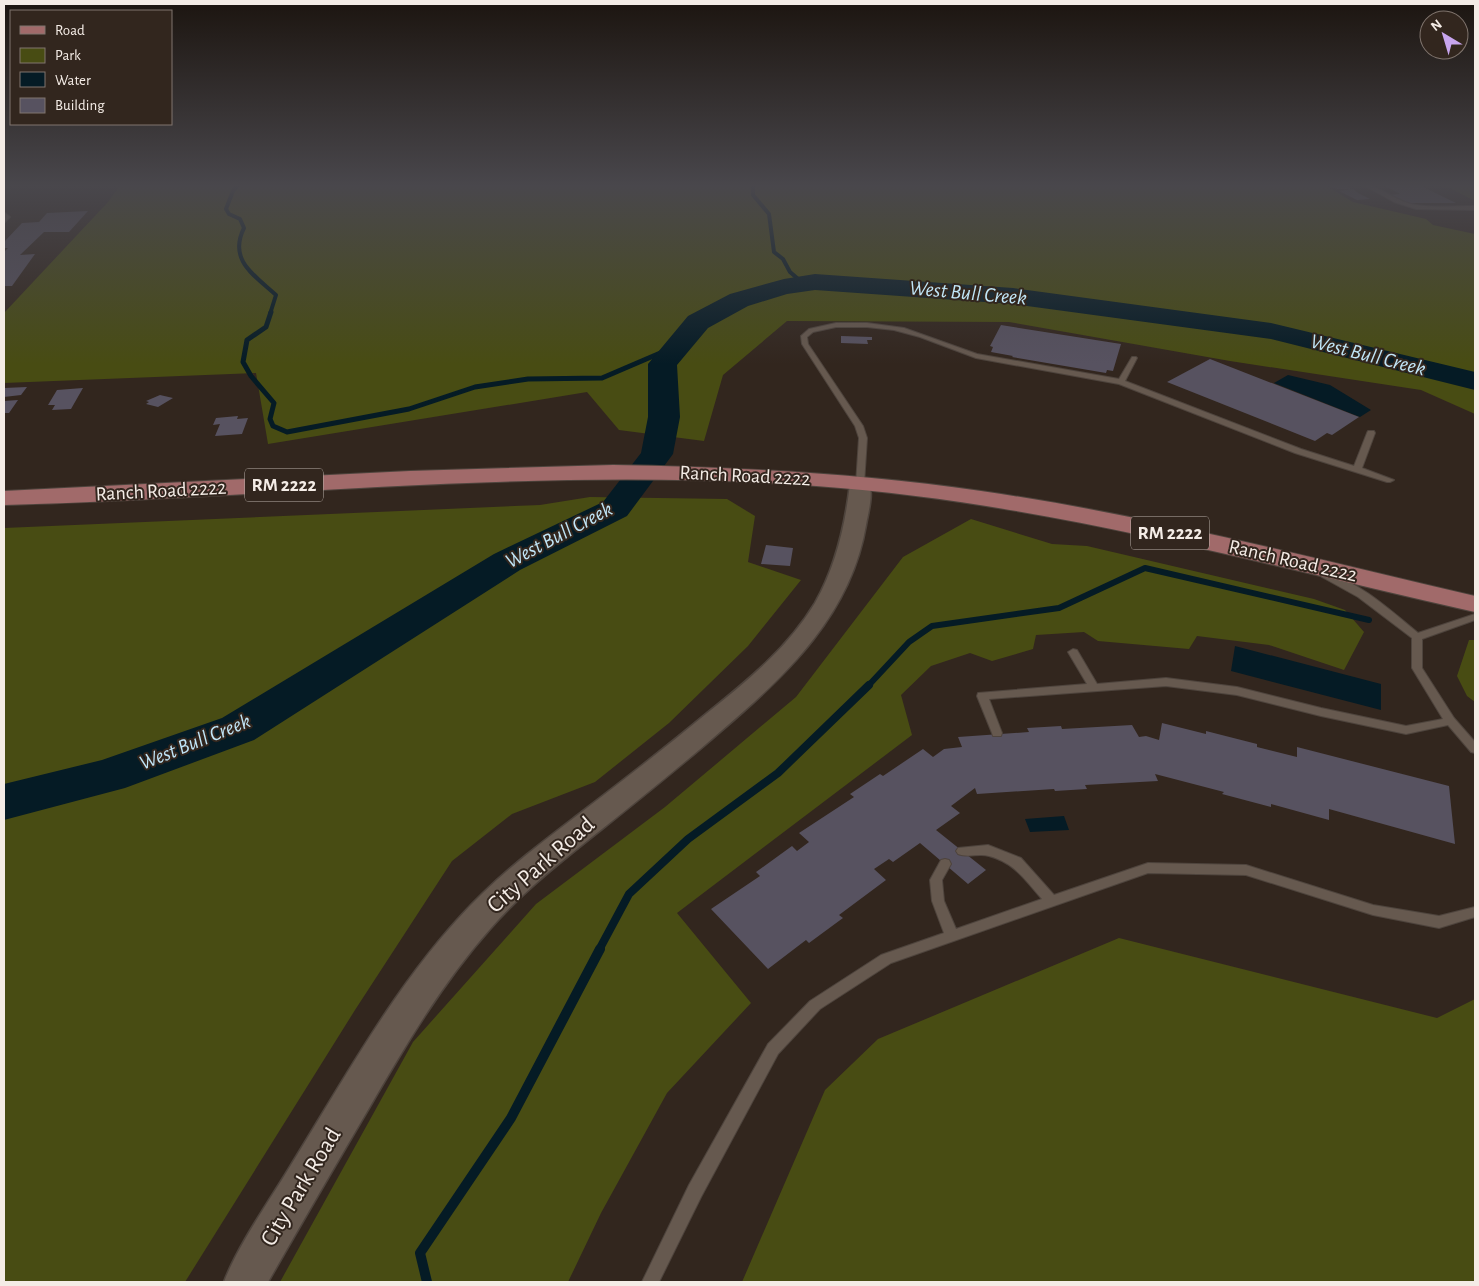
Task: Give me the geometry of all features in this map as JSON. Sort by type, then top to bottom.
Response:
[{"type":"main road","name":"Ranch Road 2222","points":[[4,498],[564,473],[677,473],[749,476],[860,484],[1034,506],[1142,527],[1475,604]]},
{"type":"street","name":"City Park Road","points":[[245,1282],[398,1026],[441,964],[480,917],[522,875],[673,757],[761,683],[788,656],[808,631],[826,604],[848,558],[858,520],[860,484]]},
{"type":"lane","points":[[860,484],[863,438],[858,426],[805,344],[804,336],[808,331],[841,325],[885,326],[918,334],[976,356],[1121,382],[1298,451],[1390,480]]},
{"type":"lane","points":[[1121,382],[1134,358]]},
{"type":"lane","points":[[1356,470],[1371,433]]},
{"type":"lane","points":[[1293,561],[1338,580],[1367,599],[1417,637]]},
{"type":"lane","points":[[1417,637],[1475,617]]},
{"type":"lane","points":[[1417,637],[1416,668],[1450,721],[1475,749]]},
{"type":"lane","points":[[1073,652],[1094,688]]},
{"type":"lane","points":[[997,733],[982,696],[1166,682],[1237,691],[1321,712],[1406,730],[1450,721]]},
{"type":"lane","points":[[962,851],[988,850],[1017,862],[1051,901]]},
{"type":"lane","points":[[945,864],[936,880],[938,901],[952,936]]},
{"type":"lane","points":[[650,1282],[695,1191],[773,1049],[815,1004],[886,959],[1148,868],[1246,870],[1373,910],[1439,922],[1475,912]]},
{"type":"green space","points":[[69,244],[1475,244],[1475,414],[1421,390],[1230,361],[1009,322],[787,321],[723,375],[704,441],[619,430],[587,392],[268,444],[256,373],[4,383],[4,313]]},
{"type":"green space","points":[[590,497],[727,499],[755,516],[748,562],[801,580],[748,646],[669,723],[595,782],[512,814],[452,861],[355,1010],[185,1282],[4,1282],[4,528],[540,505]]},
{"type":"green space","points":[[971,519],[1052,544],[1087,546],[1314,599],[1345,610],[1364,632],[1344,670],[1269,645],[1197,636],[1189,649],[1098,641],[1084,632],[1036,635],[1033,649],[992,661],[970,653],[931,666],[901,695],[912,735],[677,913],[751,1003],[667,1093],[601,1213],[568,1282],[280,1282],[413,1042],[536,904],[665,807],[796,697],[903,557]]},
{"type":"green space","points":[[1469,640],[1475,640],[1475,702],[1467,696],[1457,676]]},
{"type":"green space","points":[[1119,938],[1437,1018],[1475,999],[1475,1282],[742,1282],[825,1090],[878,1039]]},
{"type":"water","points":[[1288,375],[1330,385],[1371,410],[1360,417],[1274,383]]},
{"type":"water","points":[[1235,646],[1381,684],[1381,710],[1231,671]]},
{"type":"water","points":[[1064,816],[1069,830],[1030,832],[1025,819]]},
{"type":"building","points":[[4,244],[31,244],[20,255],[35,254],[12,286],[4,286],[4,252],[8,248],[4,248]]},
{"type":"building","points":[[1001,325],[1121,344],[1113,371],[1107,370],[1106,373],[991,352],[993,347],[990,346]]},
{"type":"building","points":[[841,336],[872,337],[872,340],[867,340],[868,344],[841,343]]},
{"type":"building","points":[[1210,359],[1359,417],[1332,435],[1327,433],[1315,441],[1167,382]]},
{"type":"building","points":[[27,387],[21,395],[4,397],[4,388]]},
{"type":"building","points":[[83,388],[71,409],[52,410],[55,405],[48,405],[57,390]]},
{"type":"building","points":[[160,395],[173,398],[158,407],[146,404],[149,402],[146,401]]},
{"type":"building","points":[[18,400],[9,413],[4,413],[4,401]]},
{"type":"building","points":[[238,416],[237,419],[248,418],[242,434],[215,436],[220,424],[213,425],[216,418]]},
{"type":"building","points":[[766,545],[793,548],[790,566],[761,564]]},
{"type":"building","points":[[1162,723],[1206,734],[1206,731],[1257,744],[1257,747],[1297,757],[1297,747],[1449,786],[1455,844],[1329,809],[1329,820],[1271,804],[1271,807],[1222,794],[1224,792],[1155,774],[1158,781],[1085,785],[1087,789],[977,794],[975,788],[951,806],[960,813],[936,830],[986,870],[968,884],[920,843],[893,862],[889,859],[874,869],[886,880],[839,915],[843,918],[809,943],[806,940],[768,969],[711,909],[760,876],[756,872],[792,846],[797,851],[809,842],[799,833],[854,797],[850,794],[880,774],[883,776],[923,749],[933,757],[944,749],[962,747],[958,737],[1029,732],[1027,728],[1061,726],[1062,729],[1132,725],[1139,737],[1146,736],[1159,740]]},
{"type":"waterway","points":[[239,244],[241,258],[246,266],[276,295],[270,314]]},
{"type":"waterway","points":[[773,244],[774,252],[783,259],[790,272],[804,284]]},
{"type":"waterway","name":"West Bull Creek","points":[[4,802],[108,776],[238,729],[507,562],[615,509],[657,454],[664,417],[662,364],[698,322],[739,300],[784,287],[815,282],[1013,296],[1271,331],[1475,381]]},
{"type":"waterway","points":[[271,312],[266,327],[247,340],[243,362],[251,376],[274,403],[270,419],[273,426],[287,432],[409,409],[475,387],[528,379],[602,378],[679,345]]},
{"type":"waterway","points":[[868,686],[909,642],[932,626],[1059,608],[1145,568],[1369,620]]},
{"type":"waterway","points":[[599,950],[629,894],[688,839],[778,773],[868,686]]},
{"type":"waterway","points":[[427,1282],[420,1253],[511,1118],[600,949]]}]
